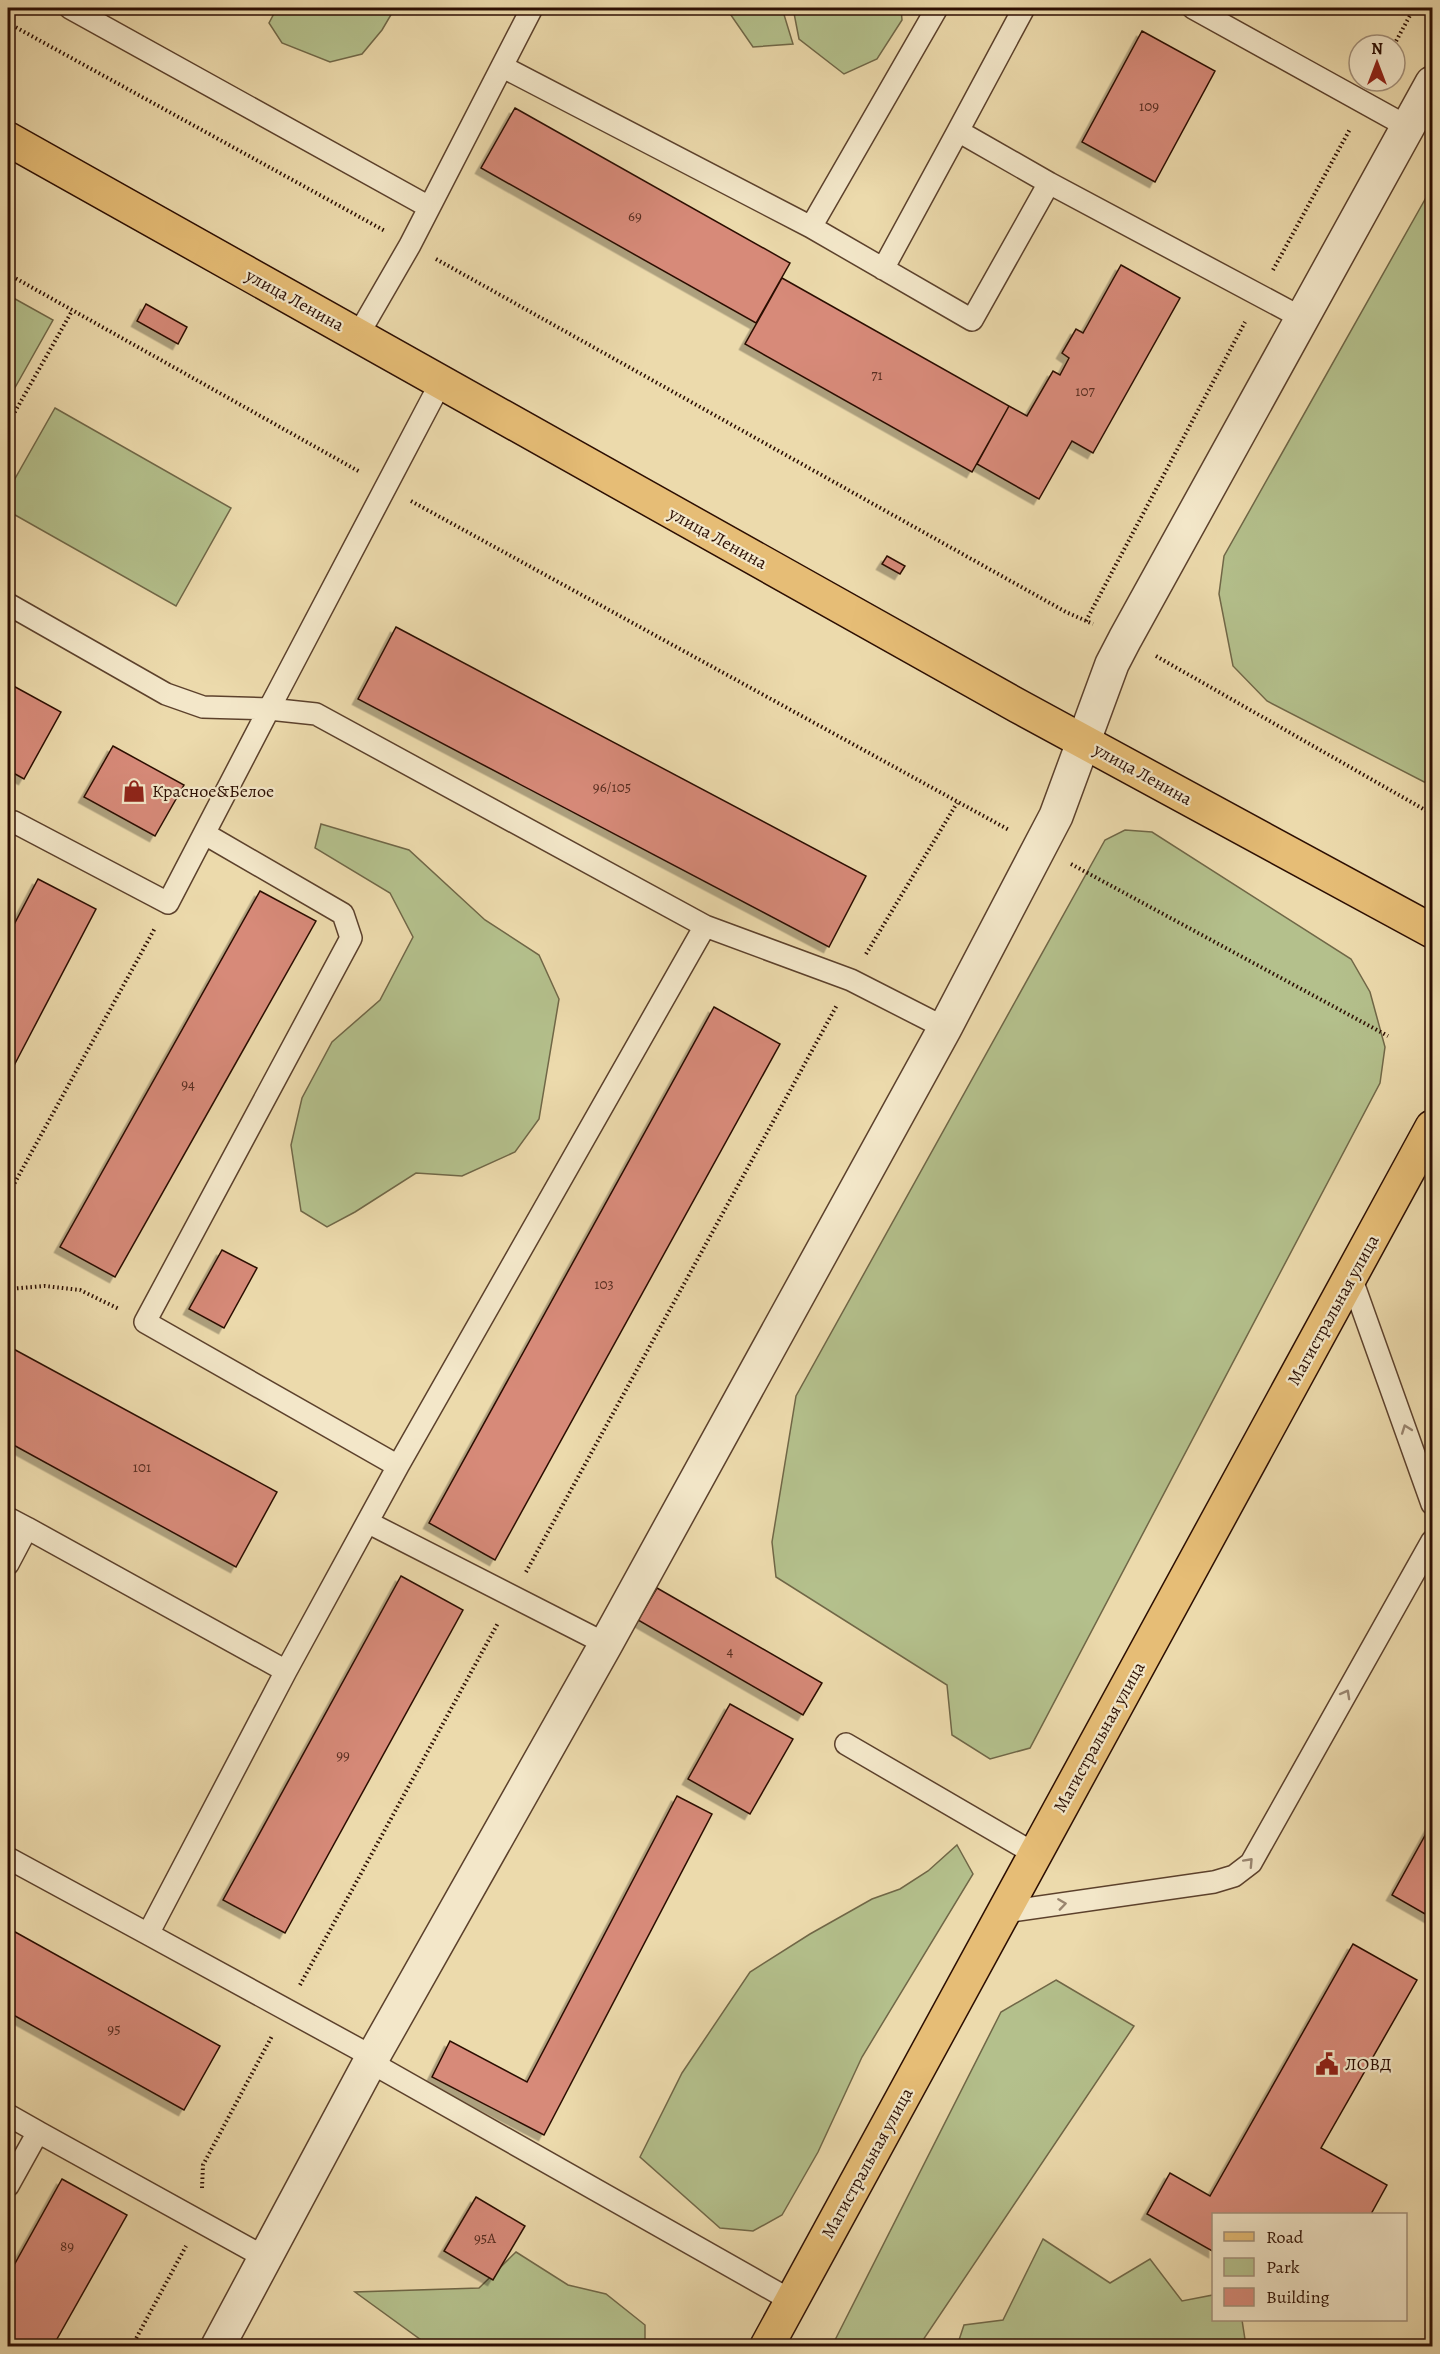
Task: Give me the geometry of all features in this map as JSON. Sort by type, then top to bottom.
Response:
[{"type":"main road","name":"улица Ленина","points":[[8,139],[1084,741],[1432,932]]},
{"type":"main road","name":"Магистральная улица","points":[[767,2346],[1432,1127]]},
{"type":"street","points":[[218,2346],[372,2059],[606,1644],[945,1028],[1056,816],[1112,664],[1432,83]]},
{"type":"lane","points":[[70,8],[429,207]]},
{"type":"lane","points":[[358,335],[410,245],[532,8]]},
{"type":"lane","points":[[811,227],[937,8]]},
{"type":"lane","points":[[884,269],[1024,8]]},
{"type":"lane","points":[[1203,10],[1408,127]]},
{"type":"lane","points":[[503,67],[811,227],[972,320],[1049,183]]},
{"type":"lane","points":[[958,131],[1049,183],[1302,318]]},
{"type":"lane","points":[[10,825],[168,903],[441,382]]},
{"type":"lane","points":[[8,604],[166,694],[203,707],[269,709],[316,714],[705,926],[851,980],[945,1028]]},
{"type":"lane","points":[[205,834],[343,914],[351,938],[145,1322],[398,1466]]},
{"type":"lane","points":[[148,1934],[286,1671],[398,1466],[705,926]]},
{"type":"lane","points":[[1351,1277],[1432,1504]]},
{"type":"lane","points":[[8,1518],[286,1671]]},
{"type":"lane","points":[[369,1522],[606,1644]]},
{"type":"lane","points":[[8,1564],[27,1528]]},
{"type":"lane","points":[[1004,1912],[1214,1882],[1234,1876],[1251,1863],[1432,1541]]},
{"type":"lane","points":[[846,1744],[1035,1854]]},
{"type":"lane","points":[[8,1858],[372,2059],[792,2301]]},
{"type":"lane","points":[[8,2115],[266,2258]]},
{"type":"lane","points":[[8,2186],[38,2132]]},
{"type":"path","points":[[1400,33],[1414,8]]},
{"type":"path","points":[[8,23],[1086,621],[1125,639],[1432,814]]},
{"type":"path","points":[[1086,621],[1364,102]]},
{"type":"path","points":[[8,274],[386,487],[957,803],[1388,1036]]},
{"type":"path","points":[[8,424],[72,311]]},
{"type":"path","points":[[8,1195],[168,903]]},
{"type":"path","points":[[8,1289],[45,1286],[80,1290],[145,1322]]},
{"type":"green space","points":[[277,8],[395,8],[382,30],[362,54],[330,62],[282,43],[269,23]]},
{"type":"green space","points":[[726,8],[782,8],[793,44],[753,47]]},
{"type":"green space","points":[[793,8],[901,8],[902,20],[877,59],[844,74],[799,39]]},
{"type":"green space","points":[[1432,187],[1432,786],[1267,701],[1233,666],[1219,594],[1224,556]]},
{"type":"green space","points":[[8,295],[53,320],[8,400]]},
{"type":"green space","points":[[55,408],[231,508],[176,606],[8,511],[8,491]]},
{"type":"green space","points":[[321,824],[409,850],[485,920],[539,955],[559,999],[539,1119],[515,1152],[462,1176],[416,1173],[327,1227],[301,1211],[291,1145],[302,1098],[332,1042],[380,1000],[413,937],[390,893],[315,848]]},
{"type":"green space","points":[[1125,830],[1152,832],[1351,959],[1370,992],[1385,1047],[1380,1083],[1030,1748],[990,1759],[952,1735],[947,1685],[776,1577],[772,1542],[796,1396],[1105,840]]},
{"type":"green space","points":[[957,1845],[973,1874],[862,2057],[818,2152],[782,2215],[753,2231],[720,2228],[640,2157],[682,2073],[750,1972],[810,1934],[872,1899],[900,1889],[928,1871]]},
{"type":"green space","points":[[1056,1980],[1134,2026],[919,2346],[844,2346],[834,2342],[1001,2012]]},
{"type":"green space","points":[[1043,2239],[1110,2283],[1150,2259],[1182,2301],[1212,2295],[1212,2321],[1242,2321],[1246,2346],[957,2346],[964,2325],[1003,2320]]},
{"type":"green space","points":[[516,2252],[568,2285],[606,2294],[645,2325],[645,2346],[433,2346],[424,2342],[355,2292],[479,2288]]},
{"type":"building","points":[[1142,31],[1215,71],[1155,182],[1082,142]]},
{"type":"building","points":[[515,108],[790,263],[756,323],[481,168]]},
{"type":"building","points":[[1121,265],[1180,298],[1093,453],[1072,441],[1039,499],[977,464],[1009,406],[1027,416],[1053,371],[1060,375],[1069,358],[1062,353],[1076,329],[1083,333]]},
{"type":"building","points":[[782,278],[1009,406],[972,472],[745,344]]},
{"type":"building","points":[[146,304],[187,327],[178,344],[137,321]]},
{"type":"building","points":[[887,556],[905,566],[900,574],[882,564]]},
{"type":"building","points":[[396,627],[866,876],[829,947],[358,699]]},
{"type":"building","points":[[8,683],[61,712],[24,779],[8,770]]},
{"type":"building","name":"Красное&Белое","points":[[113,746],[184,785],[155,836],[84,797]]},
{"type":"building","points":[[38,879],[96,909],[8,1077],[8,936]]},
{"type":"building","points":[[260,891],[316,921],[115,1277],[60,1247]]},
{"type":"building","points":[[714,1007],[780,1044],[495,1560],[429,1523]]},
{"type":"building","points":[[222,1250],[257,1268],[224,1328],[189,1309]]},
{"type":"building","points":[[8,1346],[277,1492],[236,1567],[8,1442]]},
{"type":"building","points":[[401,1576],[463,1610],[285,1933],[223,1900]]},
{"type":"building","points":[[657,1588],[822,1683],[803,1715],[638,1620]]},
{"type":"building","points":[[730,1704],[793,1739],[750,1814],[688,1779]]},
{"type":"building","points":[[677,1796],[712,1814],[544,2135],[432,2077],[450,2041],[527,2082]]},
{"type":"building","points":[[1432,1823],[1432,1918],[1392,1895]]},
{"type":"building","points":[[8,1928],[220,2046],[184,2110],[8,2012]]},
{"type":"building","name":"ЛОВД","points":[[1353,1944],[1417,1980],[1321,2148],[1387,2185],[1372,2213],[1212,2213],[1212,2251],[1147,2214],[1170,2173],[1210,2196]]},
{"type":"building","points":[[62,2179],[127,2215],[53,2346],[8,2346],[8,2276]]},
{"type":"building","points":[[476,2197],[525,2226],[493,2280],[444,2251]]},
{"type":"place","name":"Красное&Белое","points":[[134,791]]},
{"type":"place","name":"ЛОВД","points":[[1327,2064]]}]
